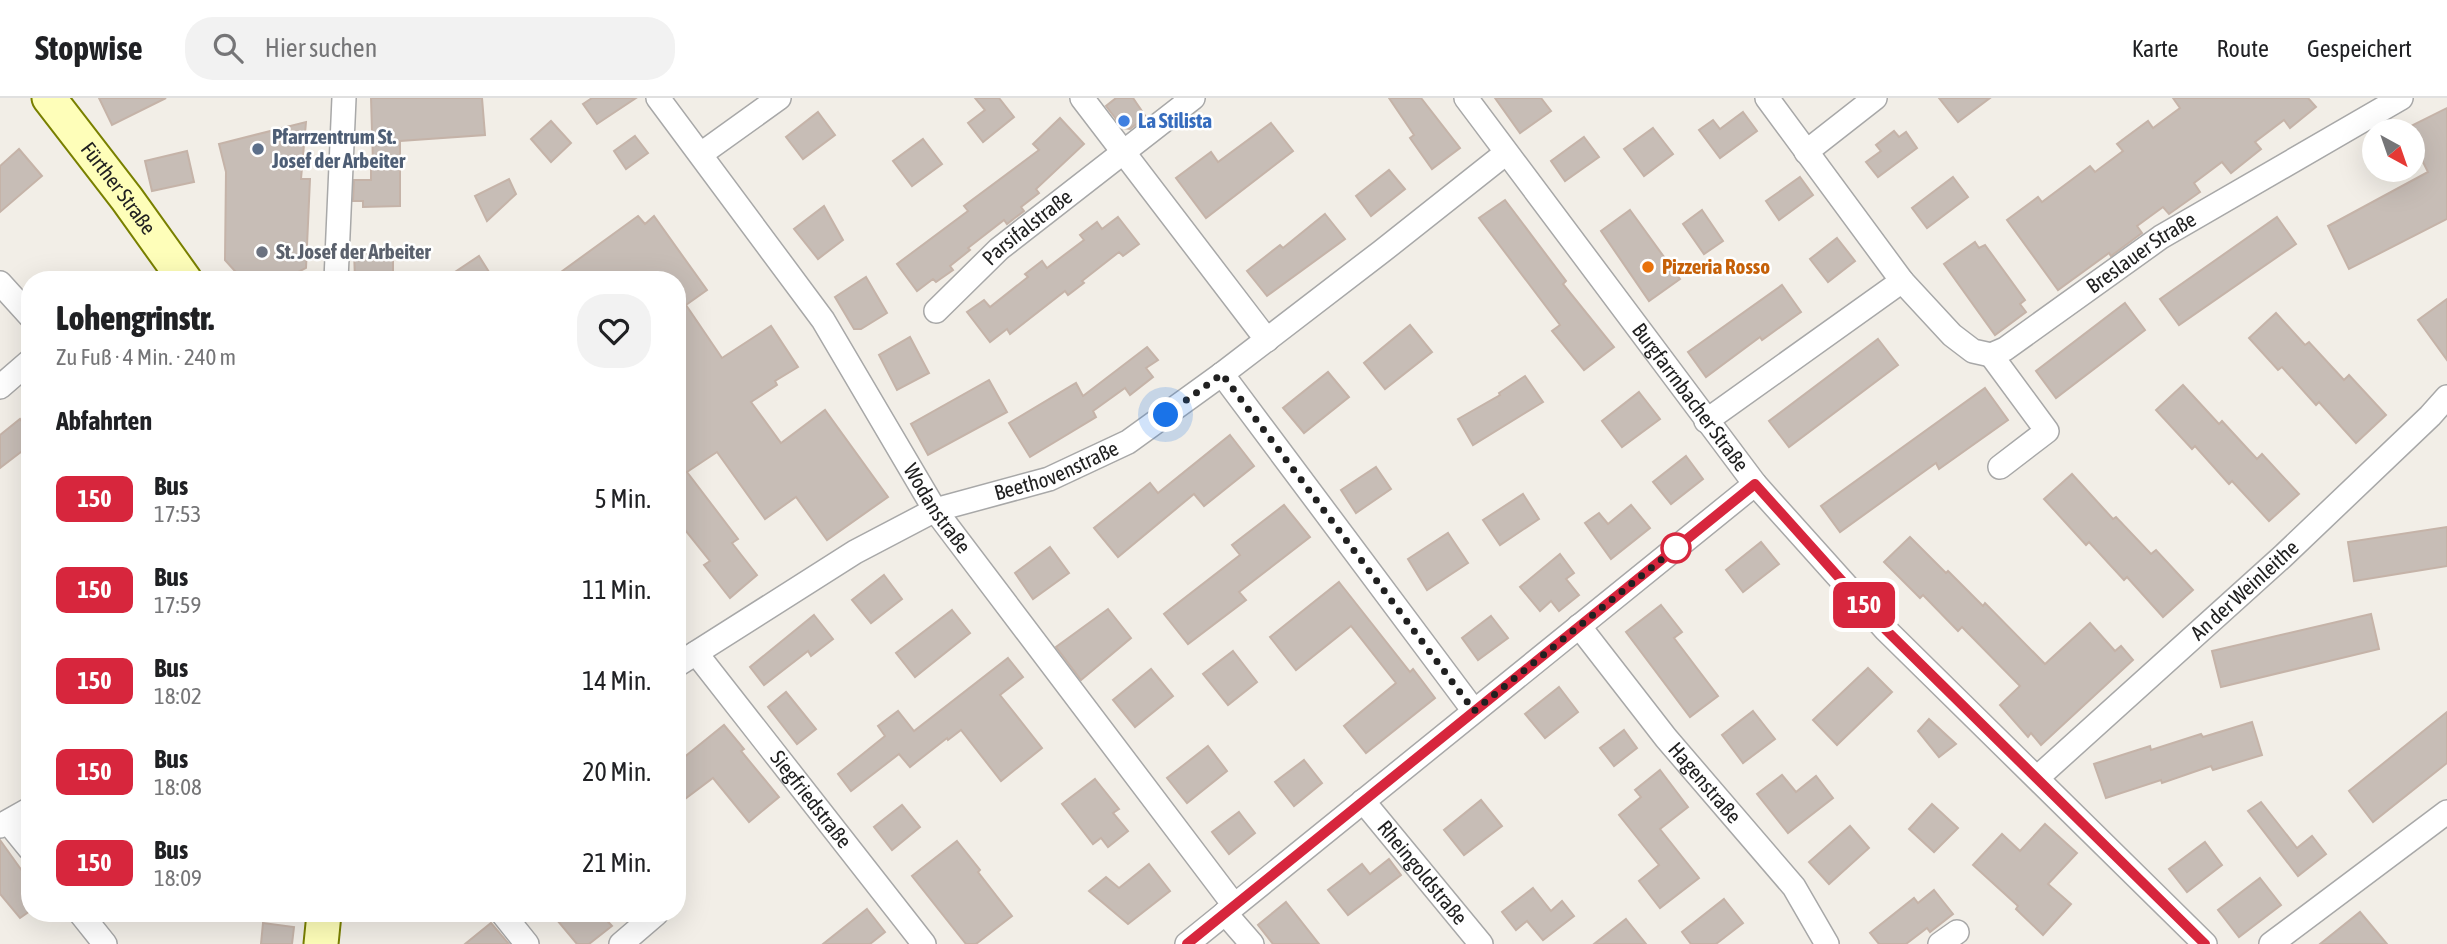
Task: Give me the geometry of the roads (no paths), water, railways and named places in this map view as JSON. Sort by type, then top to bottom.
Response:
[{"type":"main road","name":"Fürther Straße","points":[[49,98],[179,271]]},
{"type":"main road","points":[[321,944],[323,922]]},
{"type":"street","points":[[335,271],[344,98]]},
{"type":"street","name":"Wodanstraße","points":[[658,98],[823,320],[935,510],[1230,909],[1252,944]]},
{"type":"street","points":[[701,154],[779,98]]},
{"type":"street","points":[[1082,98],[1267,340]]},
{"type":"street","name":"Parsifalstraße","points":[[936,311],[999,249],[1193,98]]},
{"type":"street","name":"Burgfarrnbacher Straße","points":[[1466,98],[1755,484],[1886,630],[2205,944]]},
{"type":"street","points":[[1767,98],[1902,281],[1952,335],[1973,351],[1992,355],[2048,431],[2000,467]]},
{"type":"street","points":[[1806,152],[1875,98]]},
{"type":"street","name":"Breslauer Straße","points":[[1992,355],[2048,319],[2161,237],[2399,99]]},
{"type":"street","name":"Beethovenstraße","points":[[687,659],[855,552],[935,510],[1049,479],[1128,442],[1267,340],[1506,153]]},
{"type":"street","points":[[1706,421],[1902,281]]},
{"type":"street","points":[[0,283],[21,306]]},
{"type":"street","points":[[0,387],[21,369]]},
{"type":"street","points":[[1222,374],[1474,711]]},
{"type":"street","name":"An der Weinleithe","points":[[2037,778],[2282,557],[2447,397]]},
{"type":"street","points":[[1187,944],[1755,484]]},
{"type":"street","name":"Hagenstraße","points":[[1579,626],[1666,738],[1794,887],[1827,944]]},
{"type":"street","name":"Siegfriedstraße","points":[[687,659],[924,944]]},
{"type":"street","name":"Rheingoldstraße","points":[[1363,801],[1481,944]]},
{"type":"street","points":[[2271,944],[2447,812]]},
{"type":"street","points":[[21,814],[4,824],[21,840]]},
{"type":"street","points":[[87,922],[105,944]]},
{"type":"street","points":[[509,922],[527,944]]},
{"type":"street","points":[[621,944],[647,922]]},
{"type":"place","name":"La Stilista","points":[[1124,121]]},
{"type":"place","name":"Pfarrzentrum St. Josef der Arbeiter","points":[[258,149]]},
{"type":"place","name":"St. Josef der Arbeiter","points":[[262,252]]},
{"type":"place","name":"Pizzeria Rosso","points":[[1648,267]]}]
